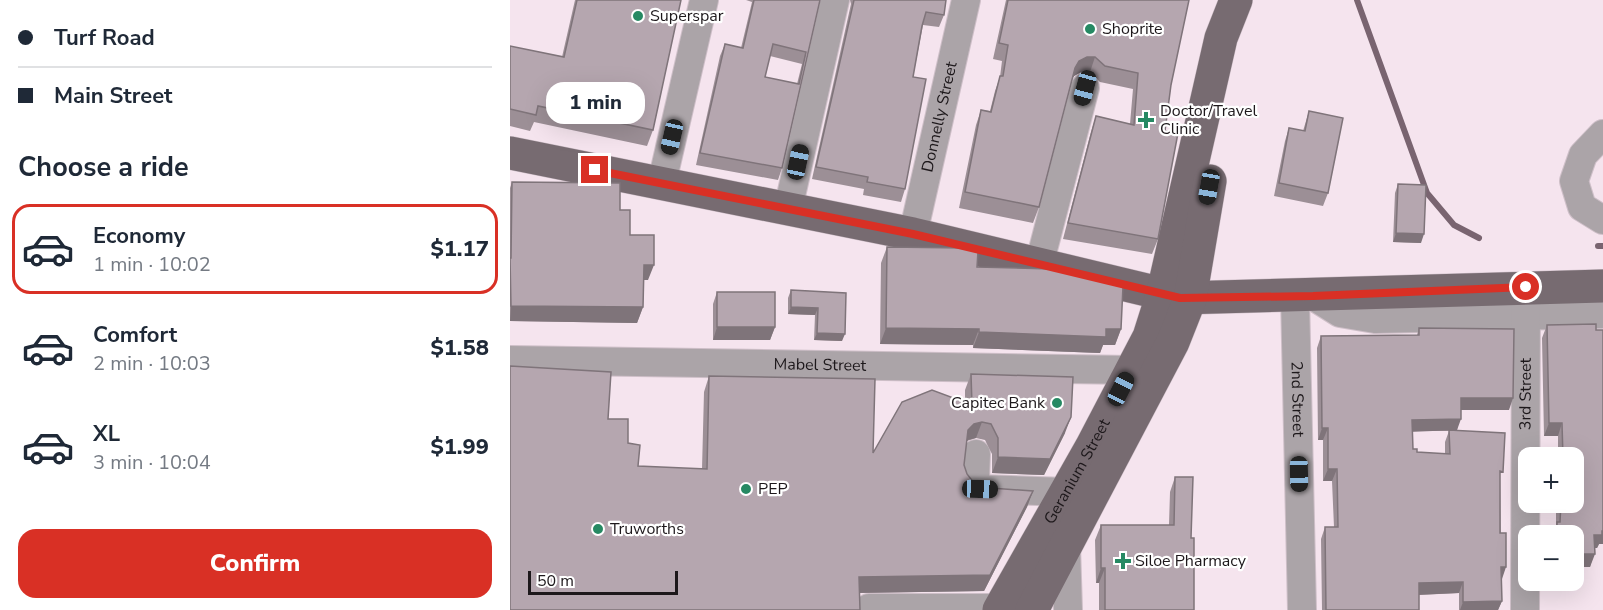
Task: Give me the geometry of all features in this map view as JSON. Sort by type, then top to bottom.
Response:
[{"type":"main road","points":[[1178,298],[1221,38],[1235,6]]},
{"type":"main road","points":[[510,153],[913,234],[1178,298],[1304,296],[1526,301],[1603,286]]},
{"type":"main road","name":"Geranium Street","points":[[999,609],[1066,492],[1149,337],[1178,298]]},
{"type":"main road","name":"Geranium Street","points":[[1032,610],[1173,342],[1178,298]]},
{"type":"street","points":[[662,182],[704,0]]},
{"type":"street","points":[[788,209],[835,0]]},
{"type":"street","name":"Donnelly Street","points":[[913,234],[966,0]]},
{"type":"street","points":[[1039,265],[1085,88]]},
{"type":"street","points":[[1603,134],[1583,154],[1574,181],[1582,207],[1603,220]]},
{"type":"street","name":"2nd Street","points":[[1302,610],[1304,296]]},
{"type":"street","points":[[1526,301],[1603,314]]},
{"type":"street","name":"3rd Street","points":[[1525,610],[1526,301]]},
{"type":"street","name":"Mabel Street","points":[[510,360],[1131,370]]},
{"type":"street","points":[[976,454],[975,481],[980,489],[1066,492]]},
{"type":"street","points":[[1066,546],[1068,610]]},
{"type":"street","points":[[869,608],[999,609]]},
{"type":"building","points":[[577,0],[681,0],[653,130],[538,106],[536,115],[510,109],[510,46],[564,57]]},
{"type":"building","points":[[754,0],[820,0],[782,168],[700,153],[725,44],[743,48]],"holes":[[[773,44],[806,52],[799,84],[765,77]]]},
{"type":"building","points":[[854,0],[946,0],[944,15],[926,12],[922,26],[913,77],[926,79],[905,189],[867,182],[868,177],[816,167]]},
{"type":"building","points":[[1008,0],[1189,0],[1171,85],[1165,131],[1178,133],[1158,239],[1068,223],[1096,116],[1134,125],[1138,73],[1105,66],[1095,57],[1087,57],[1079,61],[1075,68],[1039,207],[965,192],[981,110],[991,112],[1000,76],[1003,76],[1008,45],[999,43]]},
{"type":"building","points":[[1309,111],[1343,118],[1328,193],[1279,183],[1289,128],[1305,131]]},
{"type":"building","points":[[512,182],[620,183],[620,210],[630,210],[630,235],[654,235],[654,265],[644,265],[643,307],[511,306]]},
{"type":"building","points":[[1398,184],[1426,185],[1424,234],[1396,233]]},
{"type":"building","points":[[887,247],[964,248],[978,251],[977,267],[1051,269],[1123,286],[1121,329],[1106,329],[1106,337],[979,332],[979,329],[886,328]]},
{"type":"building","points":[[791,290],[846,293],[845,334],[817,333],[818,308],[791,307]]},
{"type":"building","points":[[717,292],[775,292],[775,327],[717,327]]},
{"type":"building","points":[[1596,324],[1596,330],[1603,330],[1603,531],[1602,535],[1594,535],[1595,554],[1584,554],[1584,525],[1557,525],[1557,522],[1560,522],[1560,513],[1584,513],[1584,447],[1563,447],[1562,423],[1549,423],[1547,325]]},
{"type":"building","points":[[1419,328],[1514,329],[1513,398],[1461,398],[1461,419],[1412,420],[1413,449],[1417,449],[1417,452],[1450,454],[1449,430],[1505,433],[1503,472],[1500,471],[1500,533],[1506,533],[1506,567],[1501,567],[1502,601],[1463,602],[1463,582],[1419,583],[1419,610],[1326,610],[1325,527],[1338,527],[1337,469],[1328,469],[1328,428],[1322,428],[1321,336],[1419,335]]},
{"type":"building","points":[[510,366],[611,372],[608,419],[628,419],[628,443],[640,445],[638,466],[707,469],[709,376],[875,379],[873,453],[902,402],[932,390],[972,405],[971,374],[1073,377],[1071,417],[1050,459],[998,457],[998,438],[991,424],[982,422],[974,424],[968,430],[964,465],[967,474],[977,487],[1033,491],[990,575],[859,577],[860,610],[510,610]]},
{"type":"building","points":[[1175,477],[1193,477],[1191,538],[1194,538],[1194,610],[1105,610],[1105,568],[1101,568],[1101,525],[1174,525]]},
{"type":"waterway","points":[[1357,0],[1427,193],[1454,225],[1479,238]]},
{"type":"waterway","points":[[1598,246],[1603,246]]},
{"type":"place","name":"Superspar","points":[[638,16]]},
{"type":"place","name":"Shoprite","points":[[1090,29]]},
{"type":"place","name":"Doctor/Travel Clinic","points":[[1146,120]]},
{"type":"place","name":"Capitec Bank","points":[[1057,403]]},
{"type":"place","name":"PEP","points":[[746,489]]},
{"type":"place","name":"Truworths","points":[[598,529]]},
{"type":"place","name":"Siloe Pharmacy","points":[[1123,561]]},
{"type":"route","points":[[595,170],[913,234],[1162,296],[1190,299],[1313,296],[1526,287]]}]
